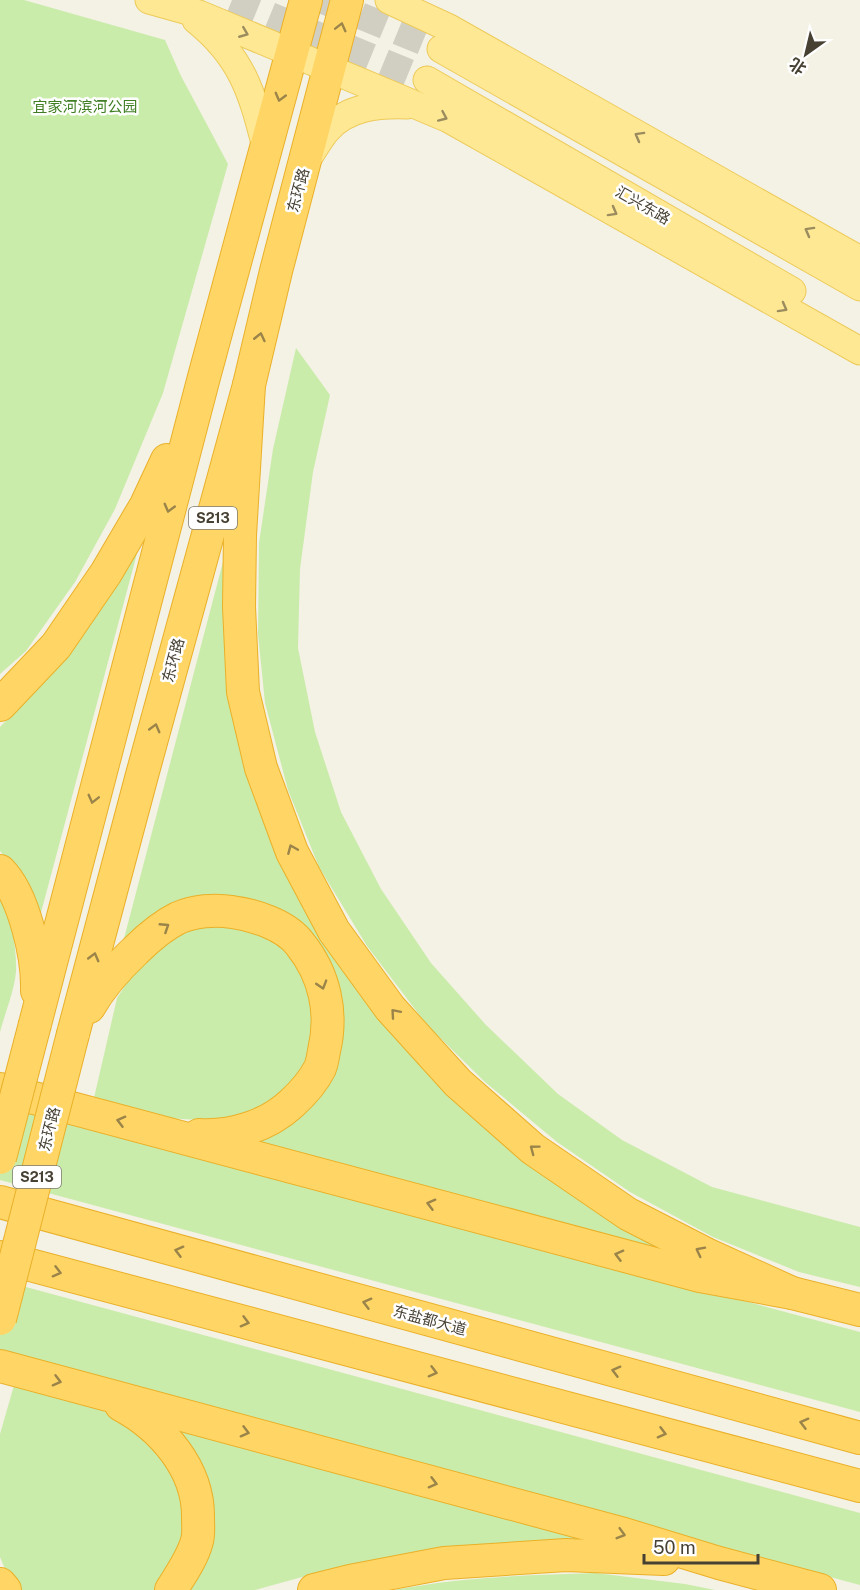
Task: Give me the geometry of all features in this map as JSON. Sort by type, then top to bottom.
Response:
[{"type":"highway","name":"S213","points":[[0,1158],[204,377],[306,0]]},
{"type":"highway","name":"东环路","points":[[0,1319],[142,775],[249,385],[276,271],[347,0]]},
{"type":"highway","points":[[0,705],[57,646],[106,573],[146,505],[204,377]]},
{"type":"highway","points":[[249,385],[238,607],[243,692],[261,768],[292,852],[334,931],[390,1008],[458,1083],[533,1149],[628,1214],[706,1254],[792,1293]]},
{"type":"highway","points":[[102,765],[142,775]]},
{"type":"highway","points":[[0,871],[8,879],[21,909],[33,951],[37,984],[35,1024]]},
{"type":"highway","points":[[73,1034],[94,997],[113,972],[150,937],[178,918],[200,912],[223,910],[248,914],[274,924],[300,942],[319,974],[328,1012],[328,1034],[321,1067],[304,1092],[280,1114],[244,1130],[211,1136],[167,1133]]},
{"type":"highway","points":[[0,1089],[700,1276],[792,1293],[860,1310]]},
{"type":"highway","name":"东盐都大道","points":[[0,1202],[860,1438]]},
{"type":"highway","points":[[0,1257],[860,1486]]},
{"type":"highway","points":[[0,1366],[624,1534],[820,1590]]},
{"type":"highway","points":[[94,1391],[140,1415],[167,1440],[189,1473],[199,1508],[198,1539],[187,1566],[171,1590]]},
{"type":"highway","points":[[314,1590],[362,1578],[455,1562],[566,1555],[639,1557],[719,1563]]},
{"type":"highway","points":[[0,1584],[5,1590]]},
{"type":"main road","points":[[149,0],[184,10],[292,52],[449,119],[860,351]]},
{"type":"main road","points":[[389,0],[445,38],[860,287]]},
{"type":"main road","points":[[422,0],[445,38],[860,260]]},
{"type":"main road","points":[[184,10],[215,35],[237,63],[254,98],[267,147]]},
{"type":"main road","name":"汇兴东路","points":[[427,80],[860,331]]},
{"type":"main road","points":[[306,161],[328,129],[354,111],[382,104],[416,105]]},
{"type":"green space","name":"宜家河滨河公园","points":[[0,0],[24,0],[165,40],[181,76],[228,164],[163,393],[115,509],[75,582],[26,651],[0,674]]},
{"type":"green space","points":[[296,348],[330,395],[313,472],[300,569],[298,648],[315,732],[341,812],[381,889],[431,963],[486,1025],[558,1094],[622,1140],[712,1187],[860,1227],[860,1287],[799,1272],[713,1237],[630,1192],[557,1142],[485,1082],[427,1025],[367,946],[319,867],[288,790],[265,703],[258,634],[259,543],[273,449]]},
{"type":"green space","points":[[139,546],[39,920],[21,876],[0,851],[0,727],[68,656]]},
{"type":"green space","points":[[223,562],[229,690],[376,1014],[695,1265],[240,1143],[283,1127],[339,1000],[243,898],[122,946]]},
{"type":"green space","points":[[0,894],[10,922],[16,972],[0,1032]]},
{"type":"green space","points":[[217,925],[246,928],[268,937],[289,952],[316,1003],[312,1059],[295,1084],[273,1101],[249,1112],[219,1121],[164,1118],[94,1098],[117,998],[136,969],[164,942],[192,927]]},
{"type":"green space","points":[[0,1101],[860,1332],[860,1412],[0,1180]]},
{"type":"green space","points":[[0,1280],[860,1513],[860,1585],[0,1354]]},
{"type":"green space","points":[[15,1382],[88,1402],[131,1427],[159,1449],[186,1505],[185,1537],[156,1590],[22,1590],[8,1576],[0,1557],[0,1434]]},
{"type":"green space","points":[[164,1421],[619,1544],[562,1543],[438,1548],[342,1566],[255,1590],[183,1590],[198,1570]]},
{"type":"green space","points":[[596,1573],[715,1590],[394,1590],[469,1579]]},
{"type":"tunnel","points":[[232,0],[427,80]]},
{"type":"tunnel","points":[[322,0],[441,49]]}]
